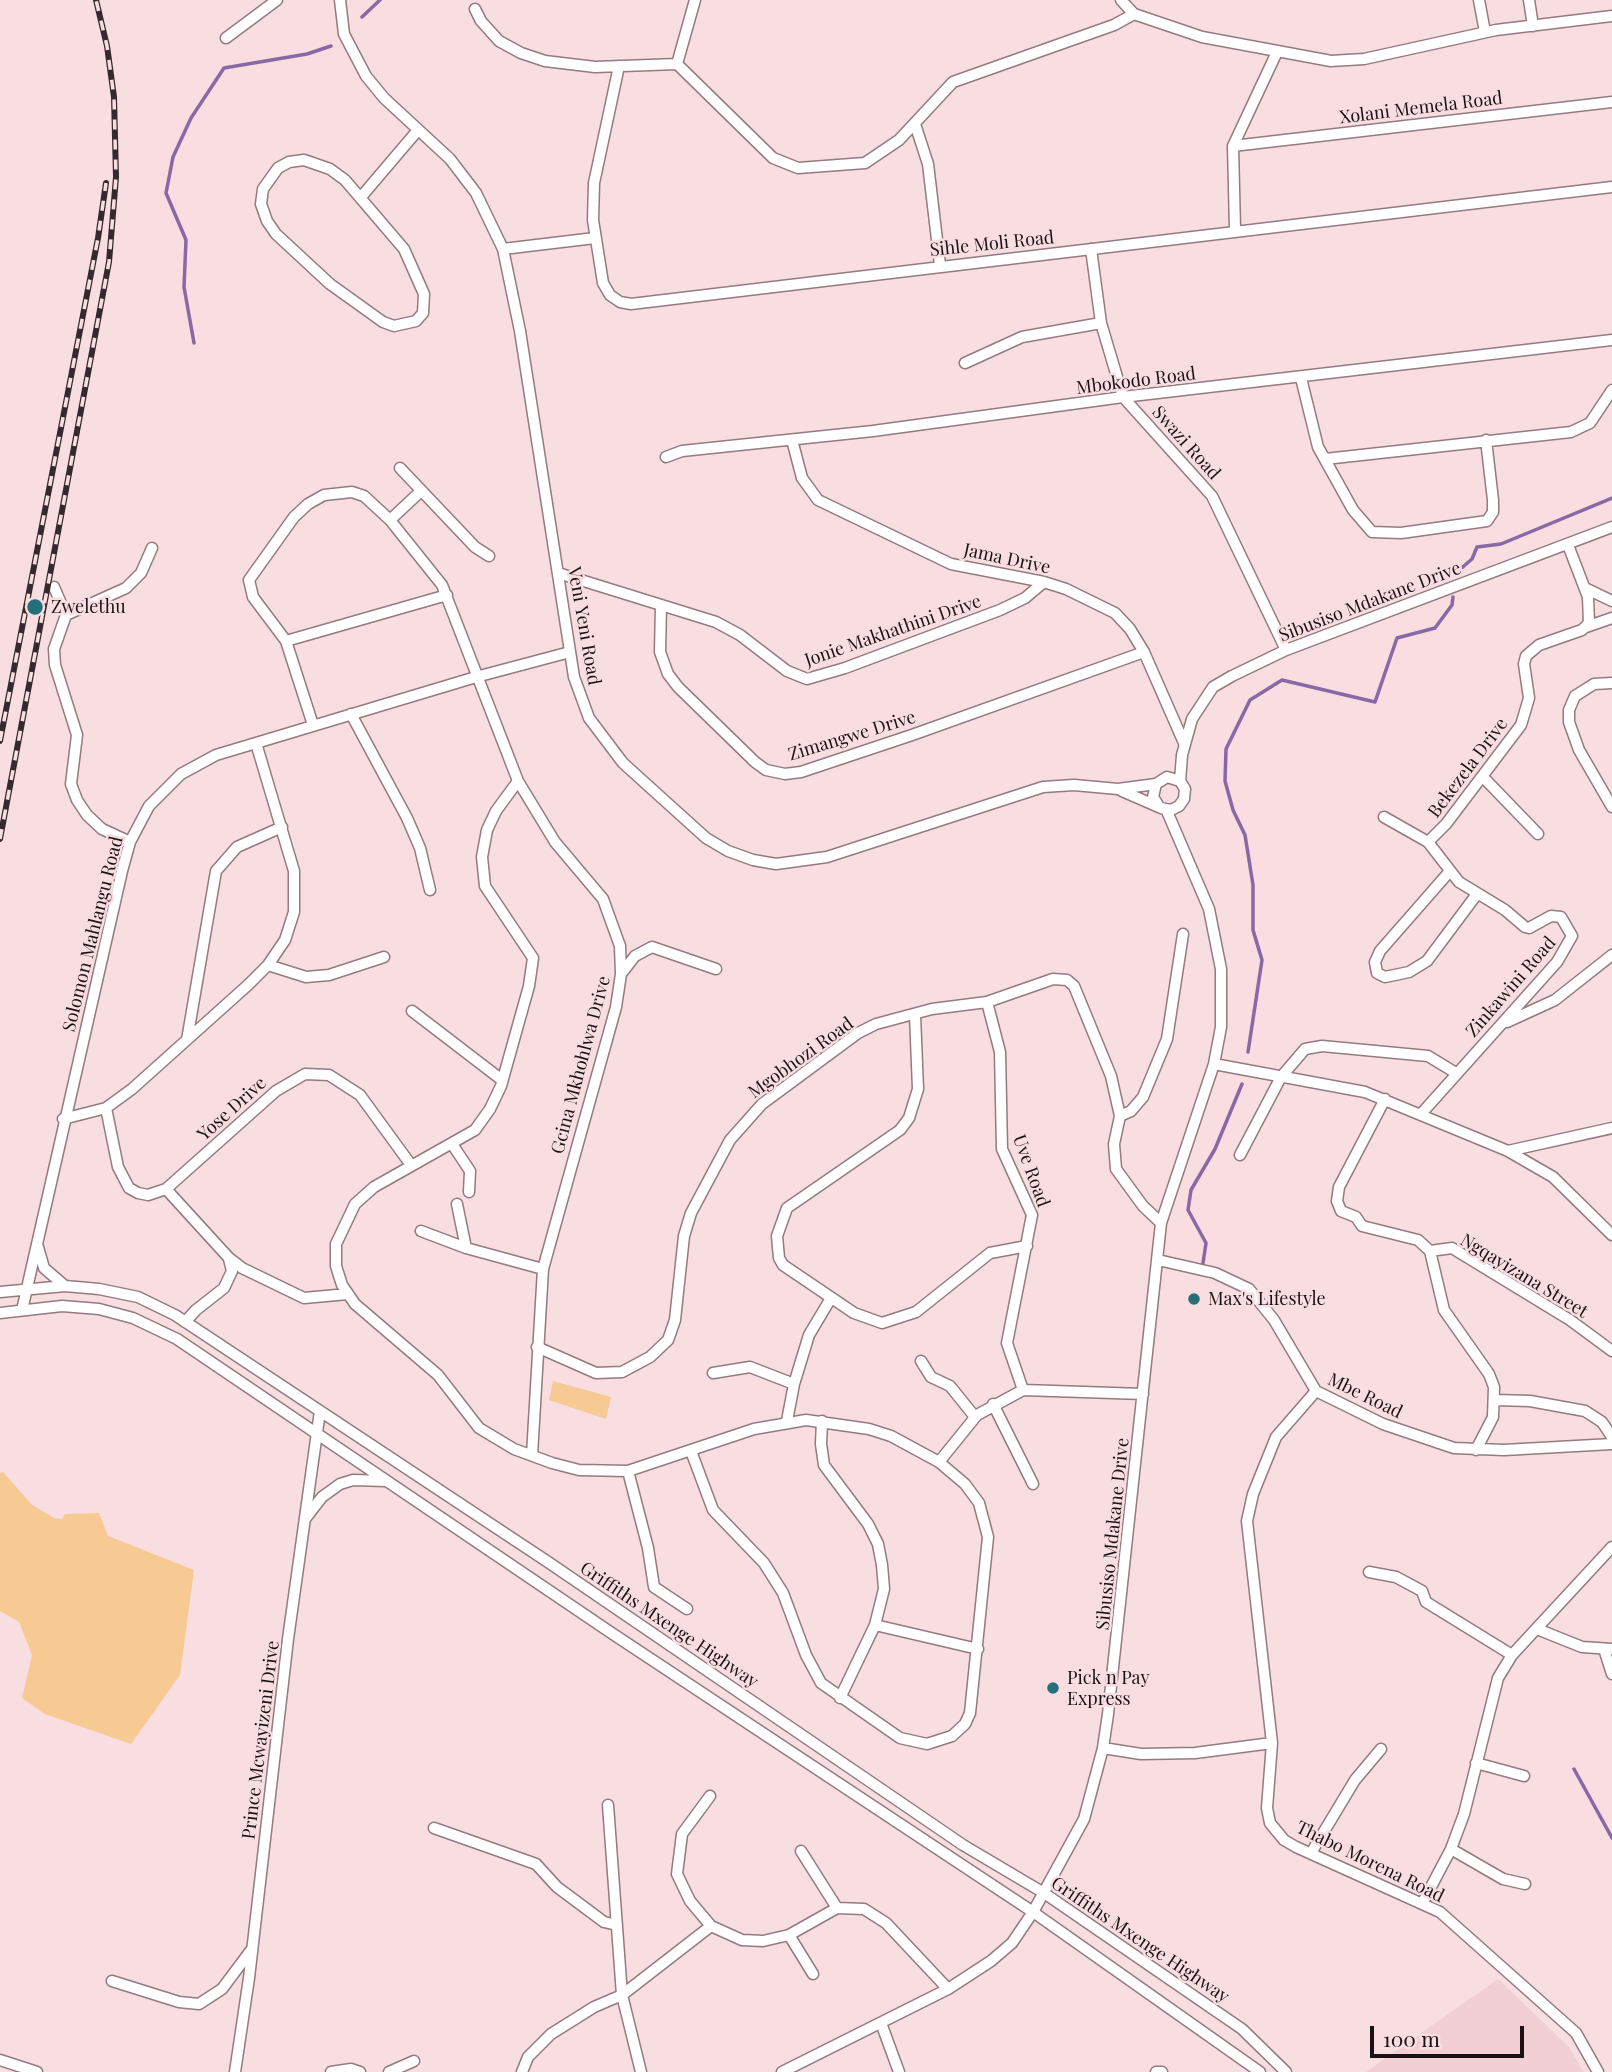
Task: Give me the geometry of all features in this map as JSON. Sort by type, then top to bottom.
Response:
[{"type":"street","points":[[226,38],[246,26],[277,0]]},
{"type":"street","name":"Veni Yeni Road","points":[[340,0],[344,34],[353,55],[384,98],[450,159],[476,193],[503,249],[522,342],[570,652],[584,707],[609,747],[706,838],[728,851],[753,860],[789,863],[827,857],[1043,787],[1074,785],[1118,789],[1156,784],[1167,777]]},
{"type":"street","points":[[677,64],[695,0]]},
{"type":"street","points":[[1121,0],[1134,13],[1202,37],[1277,52],[1347,61],[1485,32],[1612,16]]},
{"type":"street","points":[[1479,0],[1485,32]]},
{"type":"street","points":[[1529,0],[1533,26]]},
{"type":"street","points":[[475,9],[489,32],[521,53],[571,66],[677,64],[774,158],[798,168],[864,163],[888,149],[947,88],[961,78],[1115,26],[1134,13]]},
{"type":"street","points":[[1235,230],[1233,146],[1277,52]]},
{"type":"street","name":"Sihle Moli Road","points":[[619,66],[594,183],[595,238],[603,283],[620,302],[631,304],[940,265],[1612,187]]},
{"type":"street","name":"Xolani Memela Road","points":[[1233,146],[1612,102]]},
{"type":"street","points":[[915,124],[925,148],[940,265]]},
{"type":"street","points":[[362,197],[418,130]]},
{"type":"street","points":[[304,160],[330,169],[362,197],[392,232],[413,264],[425,303],[423,313],[416,321],[394,326],[383,322],[330,284],[276,234],[261,204],[263,189],[278,169],[289,162],[304,160]]},
{"type":"street","points":[[503,249],[595,238]]},
{"type":"street","name":"Swazi Road","points":[[1091,249],[1101,323],[1124,397],[1212,496],[1286,650]]},
{"type":"street","points":[[965,363],[1022,337],[1101,323]]},
{"type":"street","name":"Mbokodo Road","points":[[666,457],[681,451],[792,440],[1124,397],[1612,340]]},
{"type":"street","points":[[1301,378],[1312,432],[1353,510],[1372,532],[1386,534],[1480,525],[1490,517],[1493,500],[1486,440]]},
{"type":"street","points":[[1325,458],[1581,428],[1596,416],[1612,390]]},
{"type":"street","name":"Jama Drive","points":[[792,440],[802,478],[818,500],[951,564],[1044,582],[1078,594],[1115,612],[1130,629],[1144,652],[1184,743]]},
{"type":"street","points":[[400,468],[475,547],[489,556]]},
{"type":"street","points":[[390,520],[421,491]]},
{"type":"street","name":"Gcina Mkhohlwa Drive","points":[[313,725],[286,641],[253,597],[249,580],[294,517],[308,504],[324,495],[352,492],[364,496],[390,520],[447,595],[476,677],[518,781],[555,842],[603,899],[620,946],[621,974],[616,1007],[543,1269],[532,1455]]},
{"type":"street","name":"Sibusiso Mdakane Drive","points":[[1180,782],[1184,743],[1192,719],[1213,687],[1286,650],[1612,527]]},
{"type":"street","points":[[1568,545],[1585,588],[1591,614],[1586,627]]},
{"type":"street","points":[[66,615],[126,589],[141,573],[152,548]]},
{"type":"street","name":"Jonie Makhathini Drive","points":[[558,573],[716,622],[740,635],[787,671],[807,679],[845,668],[1000,610],[1025,598],[1044,582]]},
{"type":"street","points":[[54,587],[66,615],[54,649],[55,665],[77,735],[72,784],[87,815],[102,829],[130,842]]},
{"type":"street","points":[[1585,588],[1612,601]]},
{"type":"street","points":[[286,641],[447,595]]},
{"type":"street","name":"Zimangwe Drive","points":[[661,605],[660,652],[668,674],[755,762],[766,770],[785,774],[801,772],[912,735],[1144,652]]},
{"type":"street","points":[[1586,627],[1612,618]]},
{"type":"street","name":"Bekezela Drive","points":[[1428,842],[1447,824],[1483,777],[1526,713],[1530,698],[1524,674],[1526,656],[1539,645],[1586,627]]},
{"type":"street","name":"Solomon Mahlangu Road","points":[[22,1310],[130,842],[149,806],[181,774],[216,755],[476,677],[570,652]]},
{"type":"street","points":[[1612,683],[1594,684],[1575,696],[1569,710],[1569,722],[1579,750],[1612,807]]},
{"type":"street","points":[[351,714],[407,818],[420,848],[430,890]]},
{"type":"street","points":[[64,1119],[106,1108],[187,1040],[268,965],[285,940],[294,912],[294,871],[256,743]]},
{"type":"street","name":"Sibusiso Mdakane Drive","points":[[1167,777],[1182,755]]},
{"type":"street","points":[[1156,784],[1153,797],[1162,807],[1179,806],[1185,794],[1180,782],[1167,777]]},
{"type":"street","points":[[1483,777],[1538,834]]},
{"type":"street","points":[[518,781],[496,811],[487,830],[481,869],[492,899],[533,958],[529,986],[502,1080],[483,1120],[475,1130],[374,1187],[355,1204],[341,1228],[336,1244],[336,1266],[348,1294],[438,1375],[479,1428],[532,1455],[579,1469],[628,1471],[754,1429],[788,1421],[822,1421],[891,1436],[939,1462],[965,1484],[979,1503],[986,1519],[988,1555],[970,1713],[965,1724],[952,1736],[939,1741],[915,1743],[900,1738],[840,1698],[814,1673],[792,1610],[773,1574],[713,1510],[691,1451]]},
{"type":"street","name":"Veni Yeni Road","points":[[1118,789],[1162,807]]},
{"type":"street","name":"Sibusiso Mdakane Drive","points":[[782,2072],[948,1989],[991,1961],[1012,1943],[1033,1912],[1084,1819],[1103,1748],[1161,1223],[1214,1064],[1221,1027],[1220,969],[1209,909],[1179,829],[1179,806]]},
{"type":"street","name":"Sibusiso Mdakane Drive","points":[[1162,807],[1188,856]]},
{"type":"street","name":"Zinkawini Road","points":[[1384,817],[1428,842],[1459,882],[1505,910],[1525,927],[1529,928],[1552,916],[1562,918],[1571,929],[1570,942],[1557,962],[1421,1114]]},
{"type":"street","points":[[187,1040],[216,871],[237,846],[282,827]]},
{"type":"street","points":[[1450,871],[1380,951],[1376,962],[1377,974],[1395,975],[1427,961],[1477,894]]},
{"type":"street","points":[[1120,1116],[1131,1111],[1143,1097],[1167,1039],[1183,934]]},
{"type":"street","points":[[621,974],[635,956],[652,947],[716,969]]},
{"type":"street","points":[[1503,1024],[1555,1000],[1612,955]]},
{"type":"street","points":[[268,965],[306,977],[329,975],[384,957]]},
{"type":"street","name":"Mgobhozi Road","points":[[537,1347],[582,1369],[607,1374],[637,1366],[668,1340],[675,1320],[684,1236],[691,1213],[714,1168],[745,1119],[858,1032],[876,1024],[932,1009],[987,1002],[1053,979],[1071,983],[1085,1008],[1111,1076],[1120,1116],[1114,1144],[1116,1169],[1143,1206],[1161,1223]]},
{"type":"street","name":"Uve Road","points":[[987,1002],[1000,1052],[1002,1149],[1032,1215],[1007,1343],[1023,1390]]},
{"type":"street","points":[[412,1011],[502,1080]]},
{"type":"street","points":[[915,1015],[918,1088],[914,1105],[904,1125],[787,1208],[779,1224],[777,1247],[783,1265],[868,1320],[882,1323],[901,1319],[930,1303],[968,1268],[990,1253],[1027,1246]]},
{"type":"street","points":[[1240,1155],[1281,1077],[1302,1050],[1317,1046],[1428,1056],[1456,1073]]},
{"type":"street","points":[[1214,1064],[1365,1092],[1508,1151],[1562,1184],[1612,1236]]},
{"type":"street","name":"Yose Drive","points":[[166,1189],[276,1091],[305,1074],[329,1075],[360,1095],[411,1165]]},
{"type":"street","name":"Ngqayizana Street","points":[[1385,1100],[1339,1186],[1339,1207],[1345,1214],[1356,1217],[1362,1226],[1418,1240],[1430,1251],[1452,1248],[1570,1320],[1612,1351]]},
{"type":"street","points":[[106,1108],[118,1167],[129,1188],[148,1195],[166,1189],[229,1258],[242,1268],[303,1298],[348,1294]]},
{"type":"street","points":[[1508,1151],[1612,1128]]},
{"type":"street","points":[[452,1144],[470,1171],[469,1192]]},
{"type":"street","points":[[457,1204],[466,1248]]},
{"type":"street","points":[[421,1231],[466,1248],[543,1269]]},
{"type":"street","points":[[37,1236],[44,1268],[65,1286]]},
{"type":"street","points":[[1430,1251],[1444,1310],[1489,1374],[1494,1400],[1493,1417],[1476,1450]]},
{"type":"street","points":[[185,1322],[224,1288],[232,1270],[229,1258]]},
{"type":"street","name":"Mbe Road","points":[[1158,1260],[1215,1273],[1250,1289],[1274,1320],[1316,1391],[1339,1405],[1425,1441],[1476,1450],[1612,1444]]},
{"type":"street","name":"Griffiths Mxenge Highway","points":[[0,1292],[65,1286],[99,1289],[138,1297],[185,1322],[559,1570],[963,1845],[1044,1893],[1242,2029],[1286,2072]]},
{"type":"street","points":[[788,1421],[794,1384],[809,1335],[831,1298]]},
{"type":"street","name":"Griffiths Mxenge Highway","points":[[0,1313],[80,1307],[114,1312],[150,1325],[177,1339],[1033,1912],[1237,2053],[1260,2072]]},
{"type":"street","points":[[921,1361],[930,1377],[950,1386],[975,1418]]},
{"type":"street","points":[[713,1373],[750,1367],[794,1384]]},
{"type":"street","points":[[939,1462],[975,1418],[993,1404],[1023,1390],[1143,1394]]},
{"type":"street","name":"Thabo Morena Road","points":[[1316,1391],[1276,1437],[1253,1494],[1247,1521],[1272,1743],[1267,1808],[1270,1823],[1284,1840],[1423,1902],[1468,1936],[1576,2033],[1598,2072]]},
{"type":"street","points":[[1494,1400],[1530,1401],[1585,1411],[1602,1422],[1612,1437]]},
{"type":"street","points":[[993,1404],[1033,1484]]},
{"type":"street","name":"Prince Mcwayizeni Drive","points":[[235,2072],[253,1948],[315,1433],[320,1411]]},
{"type":"street","points":[[822,1421],[824,1465],[868,1524],[878,1544],[884,1589],[875,1625],[840,1698]]},
{"type":"street","points":[[628,1471],[648,1549],[654,1587],[687,1609]]},
{"type":"street","points":[[304,1520],[322,1497],[340,1484],[353,1480],[387,1481]]},
{"type":"street","points":[[1423,1902],[1451,1849],[1498,1678],[1512,1655],[1612,1547]]},
{"type":"street","points":[[1369,1572],[1405,1580],[1422,1591],[1426,1602],[1512,1655]]},
{"type":"street","points":[[875,1625],[978,1649]]},
{"type":"street","points":[[1537,1629],[1572,1644],[1608,1649],[1612,1674]]},
{"type":"street","points":[[1103,1748],[1141,1754],[1195,1753],[1272,1743]]},
{"type":"street","points":[[1311,1853],[1355,1780],[1381,1749]]},
{"type":"street","points":[[1476,1763],[1524,1776]]},
{"type":"street","points":[[710,1796],[682,1834],[677,1874],[690,1901],[711,1926],[741,1940],[763,1941],[789,1935],[837,1908],[864,1909],[875,1915],[948,1989]]},
{"type":"street","points":[[608,1805],[622,1995],[639,2071]]},
{"type":"street","points":[[434,1828],[536,1864],[556,1887],[604,1922],[617,1925]]},
{"type":"street","points":[[1451,1849],[1503,1879],[1525,1884]]},
{"type":"street","points":[[801,1851],[837,1908]]},
{"type":"street","points":[[522,2072],[528,2057],[551,2034],[582,2014],[622,1995],[711,1926]]},
{"type":"street","points":[[789,1935],[813,1974]]},
{"type":"street","points":[[112,1981],[179,2002],[198,2004],[222,1989],[253,1948]]},
{"type":"street","points":[[881,2023],[899,2072]]},
{"type":"street","points":[[1237,2053],[1252,2072]]},
{"type":"street","points":[[0,2060],[37,2072]]},
{"type":"street","points":[[389,2072],[414,2061]]},
{"type":"street","points":[[331,2072],[351,2069],[360,2072]]},
{"type":"street","points":[[1156,2072],[1162,2072]]},
{"type":"shaded area","points":[[553,1381],[611,1397],[606,1419],[549,1400]]},
{"type":"shaded area","points":[[3,1472],[32,1505],[54,1518],[62,1519],[65,1514],[99,1513],[108,1536],[194,1570],[180,1675],[131,1744],[45,1714],[22,1698],[32,1655],[19,1622],[0,1611],[0,1473]]},
{"type":"shaded area","points":[[1498,1979],[1569,2047],[1584,2072],[1366,2072]]},
{"type":"waterway","points":[[362,17],[380,0]]},
{"type":"waterway","points":[[194,343],[184,287],[186,240],[166,193],[173,157],[191,118],[224,68],[307,54],[331,46]]},
{"type":"waterway","points":[[1457,572],[1472,559],[1477,547],[1501,544],[1612,498]]},
{"type":"waterway","points":[[1248,1052],[1262,960],[1253,930],[1253,885],[1245,835],[1233,810],[1225,781],[1226,749],[1250,700],[1282,680],[1375,702],[1397,638],[1435,628],[1452,605],[1453,597]]},
{"type":"waterway","points":[[1203,1263],[1206,1243],[1188,1210],[1191,1190],[1215,1149],[1242,1084]]},
{"type":"waterway","points":[[1574,1769],[1612,1838]]},
{"type":"railway","points":[[0,839],[109,262],[116,177],[114,97],[107,46],[96,0]]},
{"type":"railway","points":[[0,741],[98,238],[106,183]]},
{"type":"place","name":"Zwelethu","points":[[35,607]]},
{"type":"place","name":"Max's Lifestyle","points":[[1194,1299]]},
{"type":"place","name":"Pick n Pay Express","points":[[1053,1688]]}]
